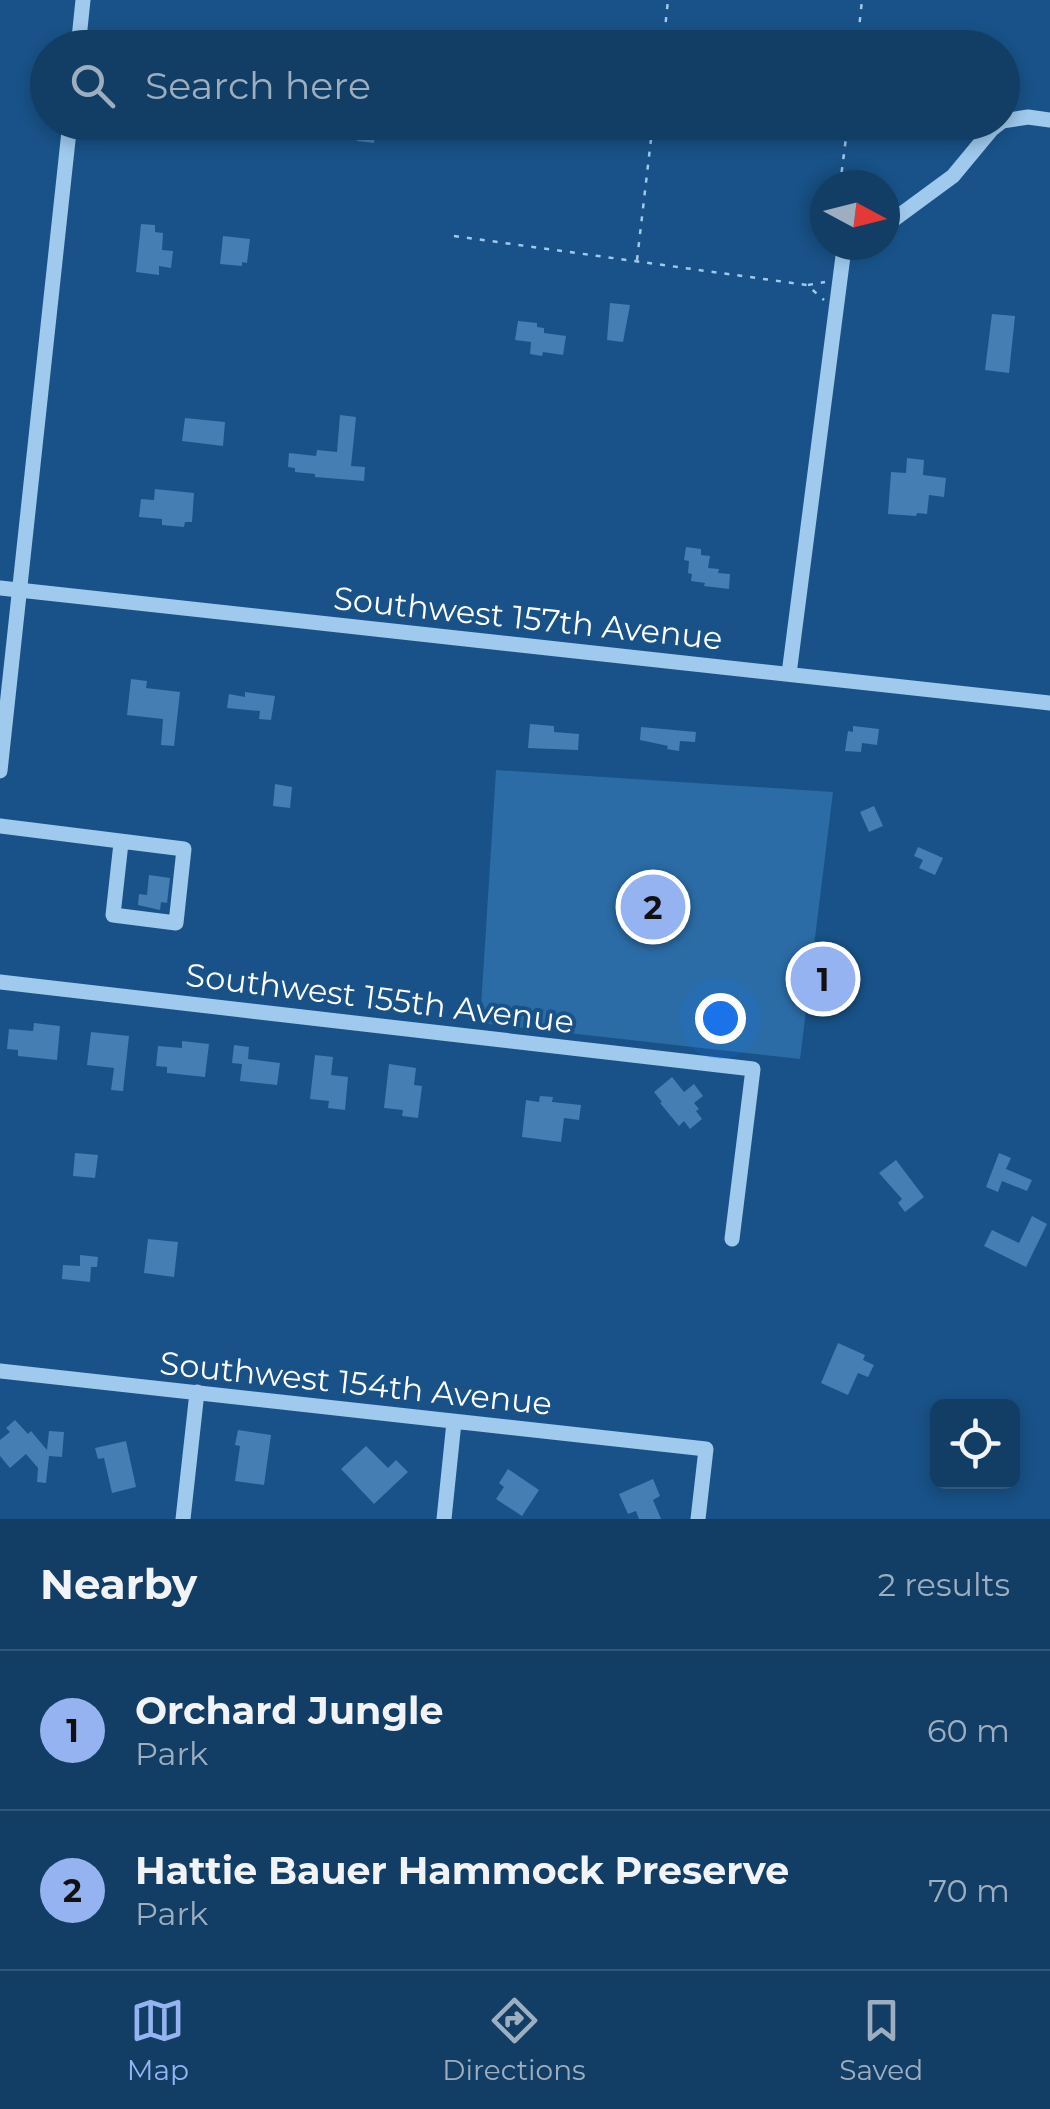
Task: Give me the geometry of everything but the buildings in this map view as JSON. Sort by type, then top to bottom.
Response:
[{"type":"street","points":[[80,30],[83,0]]},
{"type":"street","points":[[1020,119],[1050,120]]},
{"type":"street","points":[[0,771],[68,140]]},
{"type":"street","points":[[900,215],[953,176],[983,140]]},
{"type":"street","points":[[789,674],[842,260]]},
{"type":"street","name":"Southwest 157th Avenue","points":[[0,588],[1050,703]]},
{"type":"street","points":[[0,826],[184,850],[176,923],[113,916],[122,843]]},
{"type":"street","name":"Southwest 155th Avenue","points":[[0,982],[754,1069],[732,1239]]},
{"type":"street","name":"Southwest 154th Avenue","points":[[0,1371],[706,1449],[698,1519]]},
{"type":"street","points":[[183,1519],[197,1392]]},
{"type":"street","points":[[444,1519],[454,1422]]},
{"type":"path","points":[[664,30],[668,0]]},
{"type":"path","points":[[858,30],[862,0]]},
{"type":"path","points":[[637,261],[652,140]]},
{"type":"path","points":[[842,170],[846,140]]},
{"type":"path","points":[[454,236],[807,286],[828,281]]},
{"type":"path","points":[[807,286],[836,309]]},
{"type":"shaded area","points":[[496,770],[833,792],[800,1059],[480,1023]]},
{"type":"place","name":"Hattie Bauer Hammock Preserve","points":[[653,907]]},
{"type":"place","name":"Orchard Jungle","points":[[823,979]]}]
